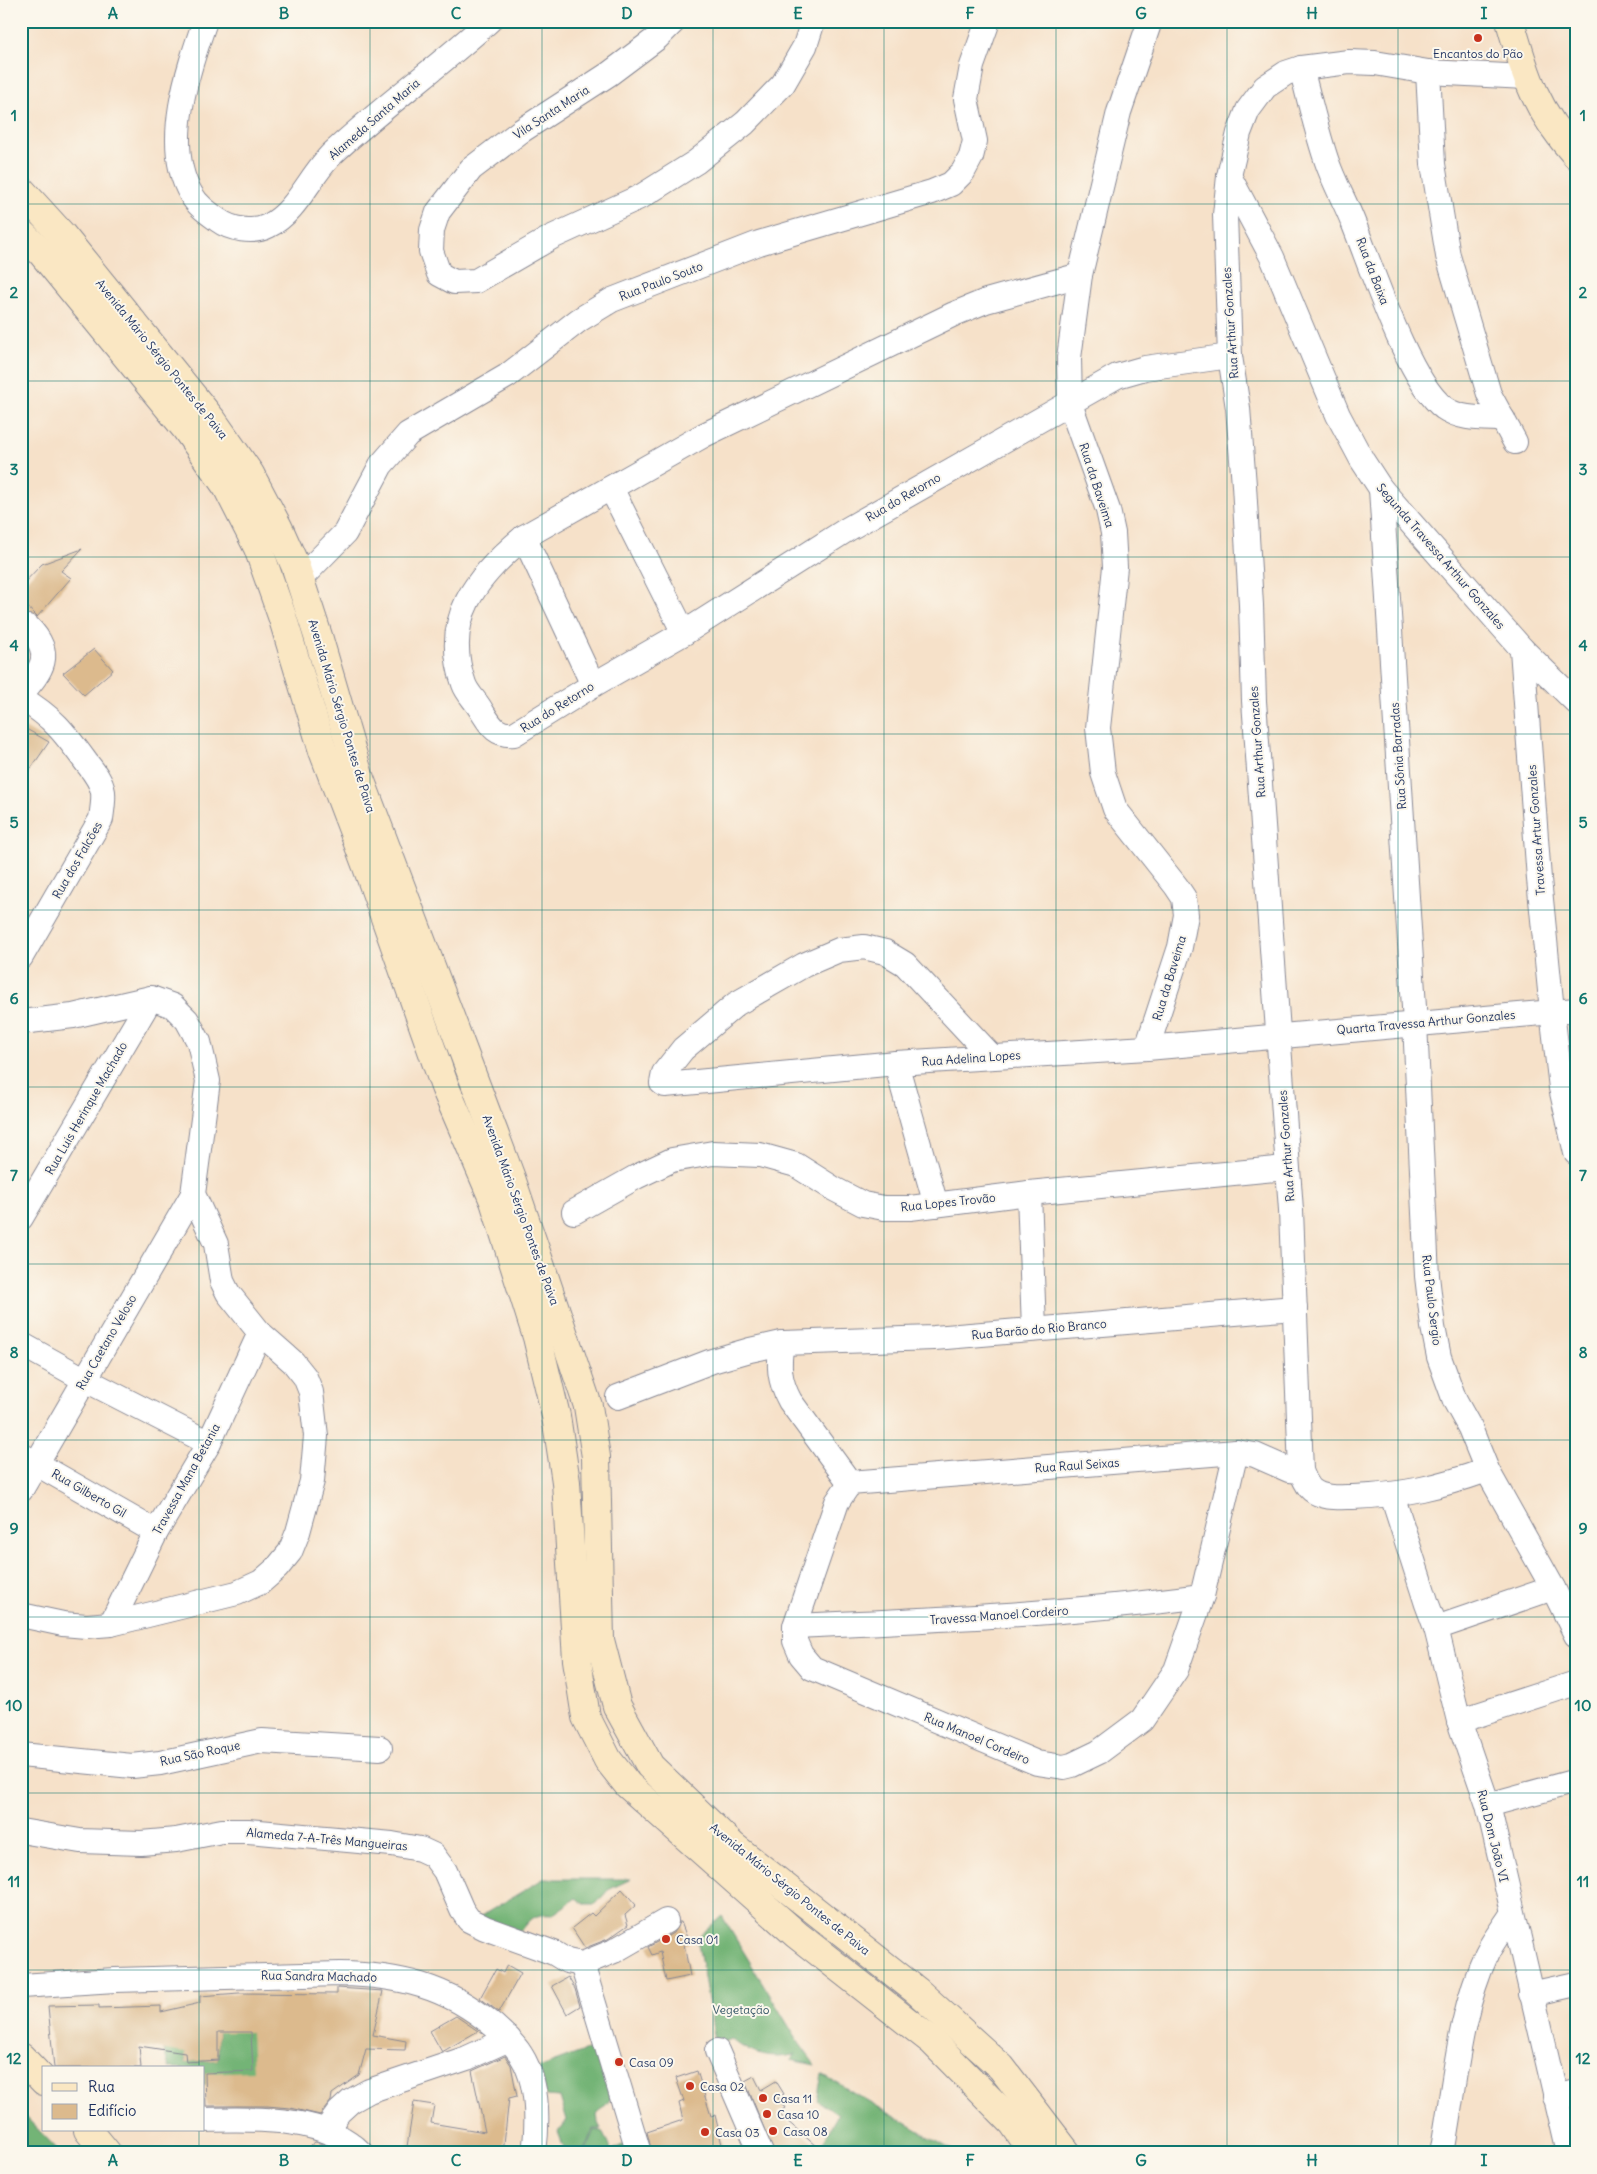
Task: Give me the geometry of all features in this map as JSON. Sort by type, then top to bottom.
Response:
[{"type":"main road","points":[[1510,21],[1526,76],[1542,111],[1561,139],[1576,155]]},
{"type":"main road","name":"Avenida Mário Sérgio Pontes de Paiva","points":[[21,190],[62,235],[213,420],[250,474],[278,527],[299,580],[318,636],[362,785],[511,1178],[588,1406],[596,1457],[600,1640],[617,1706],[650,1766],[733,1846],[916,1991],[1001,2067],[1067,2153]]},
{"type":"main road","name":"Avenida Mário Sérgio Pontes de Paiva","points":[[21,233],[41,252],[186,429],[227,487],[258,548],[282,616],[324,751],[445,1087],[494,1201],[537,1336],[556,1416],[566,1482],[577,1660],[586,1717],[597,1740],[608,1760],[628,1785],[797,1935],[932,2041],[1013,2123],[1034,2153]]},
{"type":"main road","points":[[21,2057],[42,2079]]},
{"type":"main road","points":[[91,2132],[107,2153]]},
{"type":"street","name":"Alameda Santa Maria","points":[[205,21],[194,51],[181,104],[178,137],[183,175],[190,193],[200,207],[222,224],[247,231],[267,227],[284,215],[331,155],[391,102],[452,55],[489,21]]},
{"type":"street","name":"Vila Santa Maria","points":[[674,21],[657,38],[609,74],[488,155],[471,169],[438,212],[432,230],[431,251],[439,274],[454,282],[476,281],[552,237],[642,196],[696,162],[745,123],[783,84],[805,46],[813,21]]},
{"type":"street","name":"Rua Paulo Souto","points":[[299,580],[345,533],[381,465],[408,434],[507,376],[579,320],[612,300],[759,243],[932,192],[951,184],[967,164],[975,141],[966,99],[972,66],[988,21]]},
{"type":"street","name":"Rua da Baveima","points":[[1147,1048],[1180,947],[1186,915],[1184,898],[1115,809],[1104,773],[1098,728],[1115,567],[1113,533],[1108,510],[1070,404],[1069,358],[1080,275],[1120,112],[1150,21]]},
{"type":"street","name":"Rua Arthur Gonzales","points":[[1487,1470],[1456,1481],[1392,1495],[1330,1497],[1313,1492],[1305,1482],[1301,1471],[1290,1210],[1254,701],[1244,485],[1238,408],[1230,356],[1225,215],[1229,176],[1239,134],[1248,110],[1266,87],[1286,73],[1301,68],[1349,62],[1375,63],[1428,72],[1526,76]]},
{"type":"street","name":"Rua da Baixa","points":[[1301,68],[1326,160],[1415,370],[1442,407],[1452,413],[1465,417],[1503,419]]},
{"type":"street","points":[[1428,72],[1433,164],[1448,256],[1489,394],[1515,442]]},
{"type":"street","name":"Segunda Travessa Arthur Gonzales","points":[[1229,176],[1272,257],[1338,415],[1362,460],[1381,489],[1522,649],[1576,702]]},
{"type":"street","name":"Rua do Retorno","points":[[1080,275],[986,301],[954,314],[704,435],[524,537],[501,557],[465,602],[457,630],[456,656],[465,686],[490,726],[497,732],[505,735],[514,734],[593,685],[684,633],[848,529],[1118,376],[1145,368],[1230,356]]},
{"type":"street","points":[[611,488],[684,633]]},
{"type":"street","name":"Rua Sônia Barradas","points":[[1381,489],[1415,1023]]},
{"type":"street","points":[[524,537],[593,685]]},
{"type":"street","points":[[21,694],[40,672],[42,659],[43,648],[36,635],[28,627]]},
{"type":"street","name":"Travessa Artur Gonzales","points":[[1522,649],[1539,879],[1552,1011],[1561,1088],[1576,1153]]},
{"type":"street","name":"Rua dos Falcões","points":[[21,698],[38,708],[62,729],[99,779],[103,791],[104,805],[101,819],[21,957]]},
{"type":"street","name":"Rua Adelina Lopes","points":[[992,1057],[904,964],[885,952],[864,947],[839,950],[736,1004],[683,1050],[664,1073],[662,1084],[896,1063],[1147,1048],[1277,1035]]},
{"type":"street","points":[[21,1022],[73,1016],[151,998],[173,1006],[187,1020],[199,1042],[206,1065],[208,1081],[193,1194],[216,1244],[222,1281],[228,1293],[260,1333],[294,1362],[306,1377],[311,1392],[316,1436],[312,1481],[306,1510],[290,1552],[277,1568],[260,1582],[238,1593],[111,1624],[86,1626],[63,1624],[21,1615]]},
{"type":"street","name":"Rua Luis Herinque Machado","points":[[21,1218],[151,998]]},
{"type":"street","name":"Quarta Travessa Arthur Gonzales","points":[[1277,1035],[1576,1010]]},
{"type":"street","name":"Rua Paulo Sergio","points":[[1415,1023],[1427,1276],[1439,1357],[1455,1401],[1470,1428],[1487,1470],[1576,1635]]},
{"type":"street","points":[[896,1063],[936,1205]]},
{"type":"street","name":"Rua Lopes Trovão","points":[[574,1212],[636,1177],[672,1160],[713,1153],[760,1155],[796,1165],[834,1189],[863,1204],[884,1208],[936,1205],[1029,1193],[1286,1168]]},
{"type":"street","points":[[1029,1193],[1034,1329]]},
{"type":"street","name":"Rua Caetano Veloso","points":[[21,1490],[28,1459],[84,1379],[193,1194]]},
{"type":"street","name":"Rua Barão do Rio Branco","points":[[618,1397],[712,1361],[782,1343],[934,1338],[1294,1308]]},
{"type":"street","name":"Travessa Mana Betania","points":[[111,1624],[156,1532],[209,1443],[260,1333]]},
{"type":"street","points":[[782,1343],[779,1371],[782,1387],[790,1401],[850,1483]]},
{"type":"street","points":[[21,1344],[84,1379],[209,1443]]},
{"type":"street","name":"Rua Raul Seixas","points":[[850,1483],[1236,1452],[1255,1455],[1290,1470],[1301,1471]]},
{"type":"street","name":"Rua Manoel Cordeiro","points":[[850,1483],[837,1502],[795,1626],[795,1641],[801,1655],[812,1668],[1029,1760],[1064,1767],[1099,1752],[1142,1720],[1176,1670],[1202,1596],[1236,1452]]},
{"type":"street","name":"Rua Gilberto Gil","points":[[28,1459],[156,1532]]},
{"type":"street","name":"Rua Dom João VI","points":[[1392,1495],[1436,1628],[1459,1721],[1488,1805],[1531,1994],[1565,2095],[1569,2153]]},
{"type":"street","points":[[1436,1628],[1552,1588]]},
{"type":"street","name":"Travessa Manoel Cordeiro","points":[[795,1626],[972,1618],[1135,1605],[1202,1596]]},
{"type":"street","points":[[1459,1721],[1576,1683]]},
{"type":"street","name":"Rua São Roque","points":[[21,1755],[132,1766],[160,1763],[262,1740],[380,1748]]},
{"type":"street","points":[[1488,1805],[1576,1780]]},
{"type":"street","name":"Alameda 7-A-Três Mangueiras","points":[[21,1831],[80,1841],[141,1843],[176,1840],[222,1831],[248,1831],[392,1844],[420,1849],[433,1855],[445,1871],[462,1910],[470,1920],[485,1928],[554,1953],[567,1961],[582,1964]]},
{"type":"street","points":[[1442,2153],[1459,2041],[1473,1990],[1488,1952],[1512,1914]]},
{"type":"street","points":[[639,2153],[582,1964],[614,1951],[666,1921]]},
{"type":"street","name":"Rua Sandra Machado","points":[[21,1986],[44,1983],[134,1979],[370,1975],[417,1983],[442,1992],[469,2006],[509,2040],[522,2057],[531,2080],[536,2105],[537,2128],[534,2153]]},
{"type":"street","points":[[1531,1994],[1576,1984]]},
{"type":"street","points":[[326,2130],[350,2101],[369,2091],[467,2058],[509,2040]]},
{"type":"street","points":[[717,2051],[761,2153]]},
{"type":"street","points":[[205,2120],[248,2119],[288,2123],[326,2130],[346,2138],[361,2153]]},
{"type":"green space","points":[[543,1879],[631,1879],[608,1890],[596,1904],[584,1904],[576,1898],[552,1915],[534,1917],[516,1935],[476,1919]]},
{"type":"green space","name":"Vegetação","points":[[722,1916],[799,2043],[815,2065],[791,2060],[796,2054],[771,2057],[755,2053],[733,2040],[716,2045],[697,1938]]},
{"type":"green space","points":[[209,2029],[254,2032],[256,2071],[223,2085],[205,2085],[205,2066],[168,2066],[164,2050],[184,2033],[186,2062],[218,2060],[218,2032]]},
{"type":"green space","points":[[595,2047],[611,2092],[609,2101],[597,2115],[601,2129],[593,2129],[583,2153],[566,2153],[558,2132],[567,2120],[560,2097],[546,2096],[536,2069]]},
{"type":"green space","points":[[822,2074],[957,2153],[817,2153],[838,2115],[817,2100]]},
{"type":"green space","points":[[21,2112],[61,2153],[21,2153]]},
{"type":"green space","points":[[594,2130],[602,2131],[611,2151],[624,2144],[628,2153],[584,2153]]},
{"type":"building","points":[[82,549],[61,571],[71,578],[37,617],[21,600],[21,586],[42,564]]},
{"type":"building","points":[[94,649],[113,670],[84,695],[63,673]]},
{"type":"building","points":[[21,726],[49,742],[21,783]]},
{"type":"building","points":[[622,1889],[636,1905],[625,1915],[628,1925],[608,1939],[585,1948],[572,1928],[591,1913],[594,1916]]},
{"type":"building","points":[[679,1922],[681,1922],[689,1943],[684,1944],[690,1976],[666,1981],[660,1952],[652,1955],[648,1947],[673,1933]]},
{"type":"building","points":[[507,1965],[521,1973],[499,2012],[480,1998],[496,1969],[503,1973]]},
{"type":"building","points":[[568,1977],[575,1989],[580,2006],[567,2014],[552,1986]]},
{"type":"building","points":[[337,1988],[383,1991],[373,2035],[406,2041],[405,2050],[366,2049],[359,2075],[332,2094],[331,2101],[320,2115],[290,2108],[267,2106],[206,2106],[205,2073],[253,2071],[251,2032],[218,2032],[218,2060],[186,2062],[185,2053],[139,2046],[141,2066],[54,2066],[48,2006],[99,2005],[99,2008],[161,2006],[161,2012],[200,2003],[200,1996],[239,1993],[337,1994]]},
{"type":"building","points":[[456,2016],[478,2031],[442,2052],[430,2031]]},
{"type":"building","points":[[505,2056],[511,2065],[517,2096],[509,2098],[503,2153],[406,2153],[414,2102],[434,2105],[431,2123],[485,2132],[472,2071]]},
{"type":"building","points":[[697,2071],[711,2116],[715,2115],[723,2149],[712,2153],[652,2153],[647,2132],[683,2120],[679,2103],[684,2101],[676,2078]]},
{"type":"building","points":[[754,2076],[761,2090],[776,2081],[784,2094],[778,2098],[785,2108],[778,2113],[824,2153],[774,2153],[745,2081]]},
{"type":"building","points":[[315,2142],[323,2144],[339,2153],[301,2153]]},
{"type":"place","name":"Encantos do Pão","points":[[1478,38]]},
{"type":"place","name":"Casa 01","points":[[666,1939]]},
{"type":"place","name":"Casa 09","points":[[619,2062]]},
{"type":"place","name":"Casa 02","points":[[690,2086]]},
{"type":"place","name":"Casa 11","points":[[763,2098]]},
{"type":"place","name":"Casa 10","points":[[767,2114]]},
{"type":"place","name":"Casa 08","points":[[773,2131]]},
{"type":"place","name":"Casa 03","points":[[705,2132]]}]
